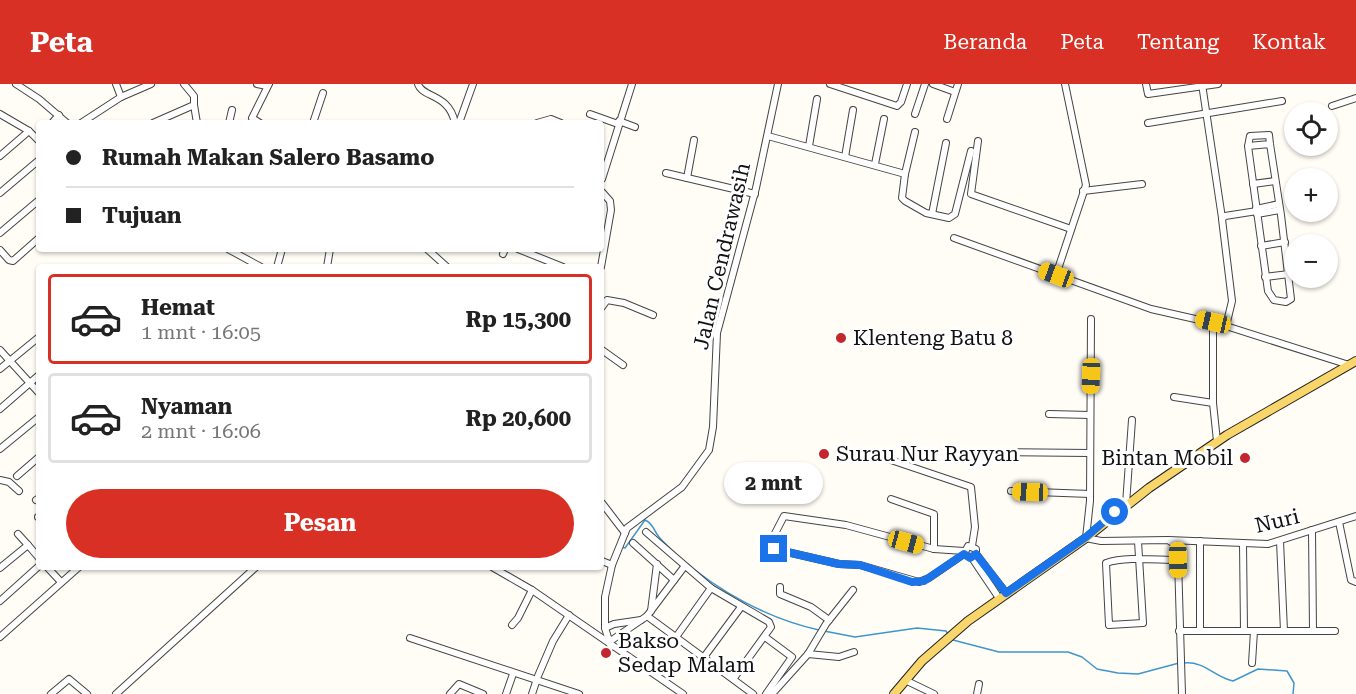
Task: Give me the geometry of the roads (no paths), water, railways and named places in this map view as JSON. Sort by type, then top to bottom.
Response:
[{"type":"main road","points":[[894,694],[934,650],[954,633],[1002,595],[1086,537],[1126,504],[1217,441],[1353,363]]},
{"type":"street","points":[[16,84],[64,120]]},
{"type":"street","points":[[26,90],[31,84]]},
{"type":"street","points":[[116,84],[121,98]]},
{"type":"street","points":[[86,120],[121,98],[151,84]]},
{"type":"street","points":[[184,84],[194,96],[196,120]]},
{"type":"street","points":[[255,120],[252,118],[268,85],[257,84]]},
{"type":"street","points":[[418,84],[417,86],[422,90],[447,104],[455,120]]},
{"type":"street","points":[[458,120],[473,84]]},
{"type":"street","points":[[604,172],[632,84]]},
{"type":"street","name":"Jalan Cendrawasih","points":[[610,644],[605,628],[605,597],[612,565],[625,533],[632,522],[682,487],[709,450],[713,428],[717,333],[754,194],[778,84]]},
{"type":"street","points":[[831,84],[897,106],[902,102],[907,84]]},
{"type":"street","points":[[915,114],[925,84]]},
{"type":"street","points":[[933,84],[955,92]]},
{"type":"street","points":[[947,119],[957,84]]},
{"type":"street","points":[[1056,275],[1086,185],[1065,84]]},
{"type":"street","points":[[1146,84],[1148,94],[1177,87],[1218,84]]},
{"type":"street","points":[[1202,85],[1232,301],[1226,326]]},
{"type":"street","points":[[314,120],[322,93]]},
{"type":"street","points":[[1338,104],[1356,98]]},
{"type":"street","points":[[809,146],[817,99]]},
{"type":"street","points":[[1148,123],[1282,101]]},
{"type":"street","points":[[160,120],[194,105]]},
{"type":"street","points":[[230,120],[232,110]]},
{"type":"street","points":[[845,156],[853,110]]},
{"type":"street","points":[[0,114],[29,131],[36,138]]},
{"type":"street","points":[[590,114],[635,127]]},
{"type":"street","points":[[55,120],[59,115]]},
{"type":"street","points":[[875,164],[884,119]]},
{"type":"street","points":[[0,156],[29,131]]},
{"type":"street","points":[[915,132],[902,198],[908,204],[932,214],[949,218],[955,214],[971,151]]},
{"type":"street","points":[[1284,235],[1269,135],[1248,137],[1269,296],[1278,302],[1286,302],[1291,299],[1290,288]]},
{"type":"street","points":[[768,136],[905,174]]},
{"type":"street","points":[[687,178],[694,140]]},
{"type":"street","points":[[978,141],[970,194],[1071,229]]},
{"type":"street","points":[[932,214],[946,142]]},
{"type":"street","points":[[1248,146],[1270,144]]},
{"type":"street","points":[[0,194],[36,163]]},
{"type":"street","points":[[666,173],[754,194]]},
{"type":"street","points":[[1253,184],[1275,181]]},
{"type":"street","points":[[1083,191],[1142,184]]},
{"type":"street","points":[[602,264],[611,210],[610,201],[604,194]]},
{"type":"street","points":[[0,233],[36,203]]},
{"type":"street","points":[[1222,219],[1227,215],[1280,207]]},
{"type":"street","points":[[954,238],[1151,309],[1213,322],[1353,363]]},
{"type":"street","points":[[0,250],[9,260],[13,261],[36,241]]},
{"type":"street","points":[[1261,246],[1284,242]]},
{"type":"street","points":[[234,252],[256,264]]},
{"type":"street","points":[[430,252],[444,264]]},
{"type":"street","points":[[525,252],[555,264]]},
{"type":"street","points":[[1265,277],[1284,275]]},
{"type":"street","points":[[604,303],[624,303],[653,315]]},
{"type":"street","points":[[1086,537],[1090,494],[1091,319]]},
{"type":"street","points":[[1213,322],[1213,403],[1217,441]]},
{"type":"street","points":[[0,369],[36,339]]},
{"type":"street","points":[[0,350],[36,390]]},
{"type":"street","points":[[604,351],[623,365]]},
{"type":"street","points":[[0,408],[36,378]]},
{"type":"street","points":[[1174,397],[1213,403]]},
{"type":"street","points":[[1049,414],[1090,415]]},
{"type":"street","points":[[0,448],[36,419]]},
{"type":"street","points":[[1126,504],[1132,420]]},
{"type":"street","points":[[1005,452],[1090,453]]},
{"type":"street","points":[[879,456],[971,487],[975,527],[972,546],[964,553],[924,581],[912,582],[860,565],[839,564],[774,549],[769,544],[784,516],[846,525],[934,549],[964,553],[974,556],[1002,595]]},
{"type":"street","points":[[17,476],[36,460]]},
{"type":"street","points":[[0,480],[9,482],[19,491]]},
{"type":"street","points":[[1011,491],[1090,494]]},
{"type":"street","points":[[891,499],[934,514],[934,549]]},
{"type":"street","points":[[604,506],[625,533]]},
{"type":"street","name":"Nuri","points":[[1086,537],[1101,541],[1168,540],[1260,545],[1280,541],[1356,516]]},
{"type":"street","points":[[1339,522],[1351,580],[1356,582]]},
{"type":"street","points":[[1312,530],[1313,631]]},
{"type":"street","points":[[646,532],[711,588],[769,622],[771,627],[765,638],[734,678]]},
{"type":"street","points":[[18,534],[36,555]]},
{"type":"street","points":[[1168,540],[1174,544],[1178,560],[1182,694]]},
{"type":"street","points":[[1138,541],[1140,560],[1143,623],[1109,625],[1105,565],[1114,561],[1140,560],[1178,560]]},
{"type":"street","points":[[1200,541],[1200,631]]},
{"type":"street","points":[[1280,541],[1284,632]]},
{"type":"street","points":[[633,543],[674,580]]},
{"type":"street","points":[[1242,544],[1244,631]]},
{"type":"street","points":[[0,568],[36,546]]},
{"type":"street","points":[[972,546],[976,549],[974,556]]},
{"type":"street","points":[[604,562],[612,565]]},
{"type":"street","points":[[646,616],[657,564]]},
{"type":"street","points":[[610,644],[646,616],[684,567]]},
{"type":"street","points":[[0,601],[36,569]]},
{"type":"street","points":[[50,570],[62,582]]},
{"type":"street","points":[[0,638],[76,570]]},
{"type":"street","points":[[116,694],[253,570]]},
{"type":"street","points":[[497,570],[532,590],[683,694]]},
{"type":"street","points":[[780,587],[780,594],[811,607],[829,620]]},
{"type":"street","points":[[676,637],[711,588]]},
{"type":"street","points":[[512,625],[532,590]]},
{"type":"street","points":[[772,694],[808,654],[829,620],[853,590]]},
{"type":"street","points":[[704,657],[741,607]]},
{"type":"street","points":[[532,694],[553,641],[569,615]]},
{"type":"street","points":[[605,628],[646,616],[753,694]]},
{"type":"street","points":[[1179,631],[1335,631]]},
{"type":"street","points":[[1252,663],[1254,631]]},
{"type":"street","points":[[410,638],[513,674],[538,678],[579,694]]},
{"type":"street","points":[[765,638],[792,657],[766,694]]},
{"type":"street","points":[[808,654],[839,657],[854,652]]},
{"type":"street","points":[[506,694],[513,674]]},
{"type":"street","points":[[51,694],[69,680],[87,694]]},
{"type":"street","points":[[905,680],[934,694]]},
{"type":"street","points":[[450,694],[459,684],[483,694]]},
{"type":"street","points":[[978,694],[979,684]]},
{"type":"street","points":[[555,694],[558,686]]},
{"type":"waterway","points":[[621,547],[625,548],[645,520],[679,557],[727,592],[781,619],[819,630]]},
{"type":"waterway","points":[[824,631],[855,637],[917,628],[946,631],[948,634]]},
{"type":"waterway","points":[[953,640],[999,652],[1068,652],[1082,657],[1097,669],[1118,673],[1138,674],[1179,663]]},
{"type":"waterway","points":[[1184,663],[1198,664],[1233,681],[1258,669],[1287,671],[1294,683],[1293,694]]},
{"type":"place","name":"Klenteng Batu 8","points":[[841,338]]},
{"type":"place","name":"Surau Nur Rayyan","points":[[824,454]]},
{"type":"place","name":"Bintan Mobil","points":[[1245,458]]},
{"type":"place","name":"Bakso Sedap Malam","points":[[606,653]]}]
